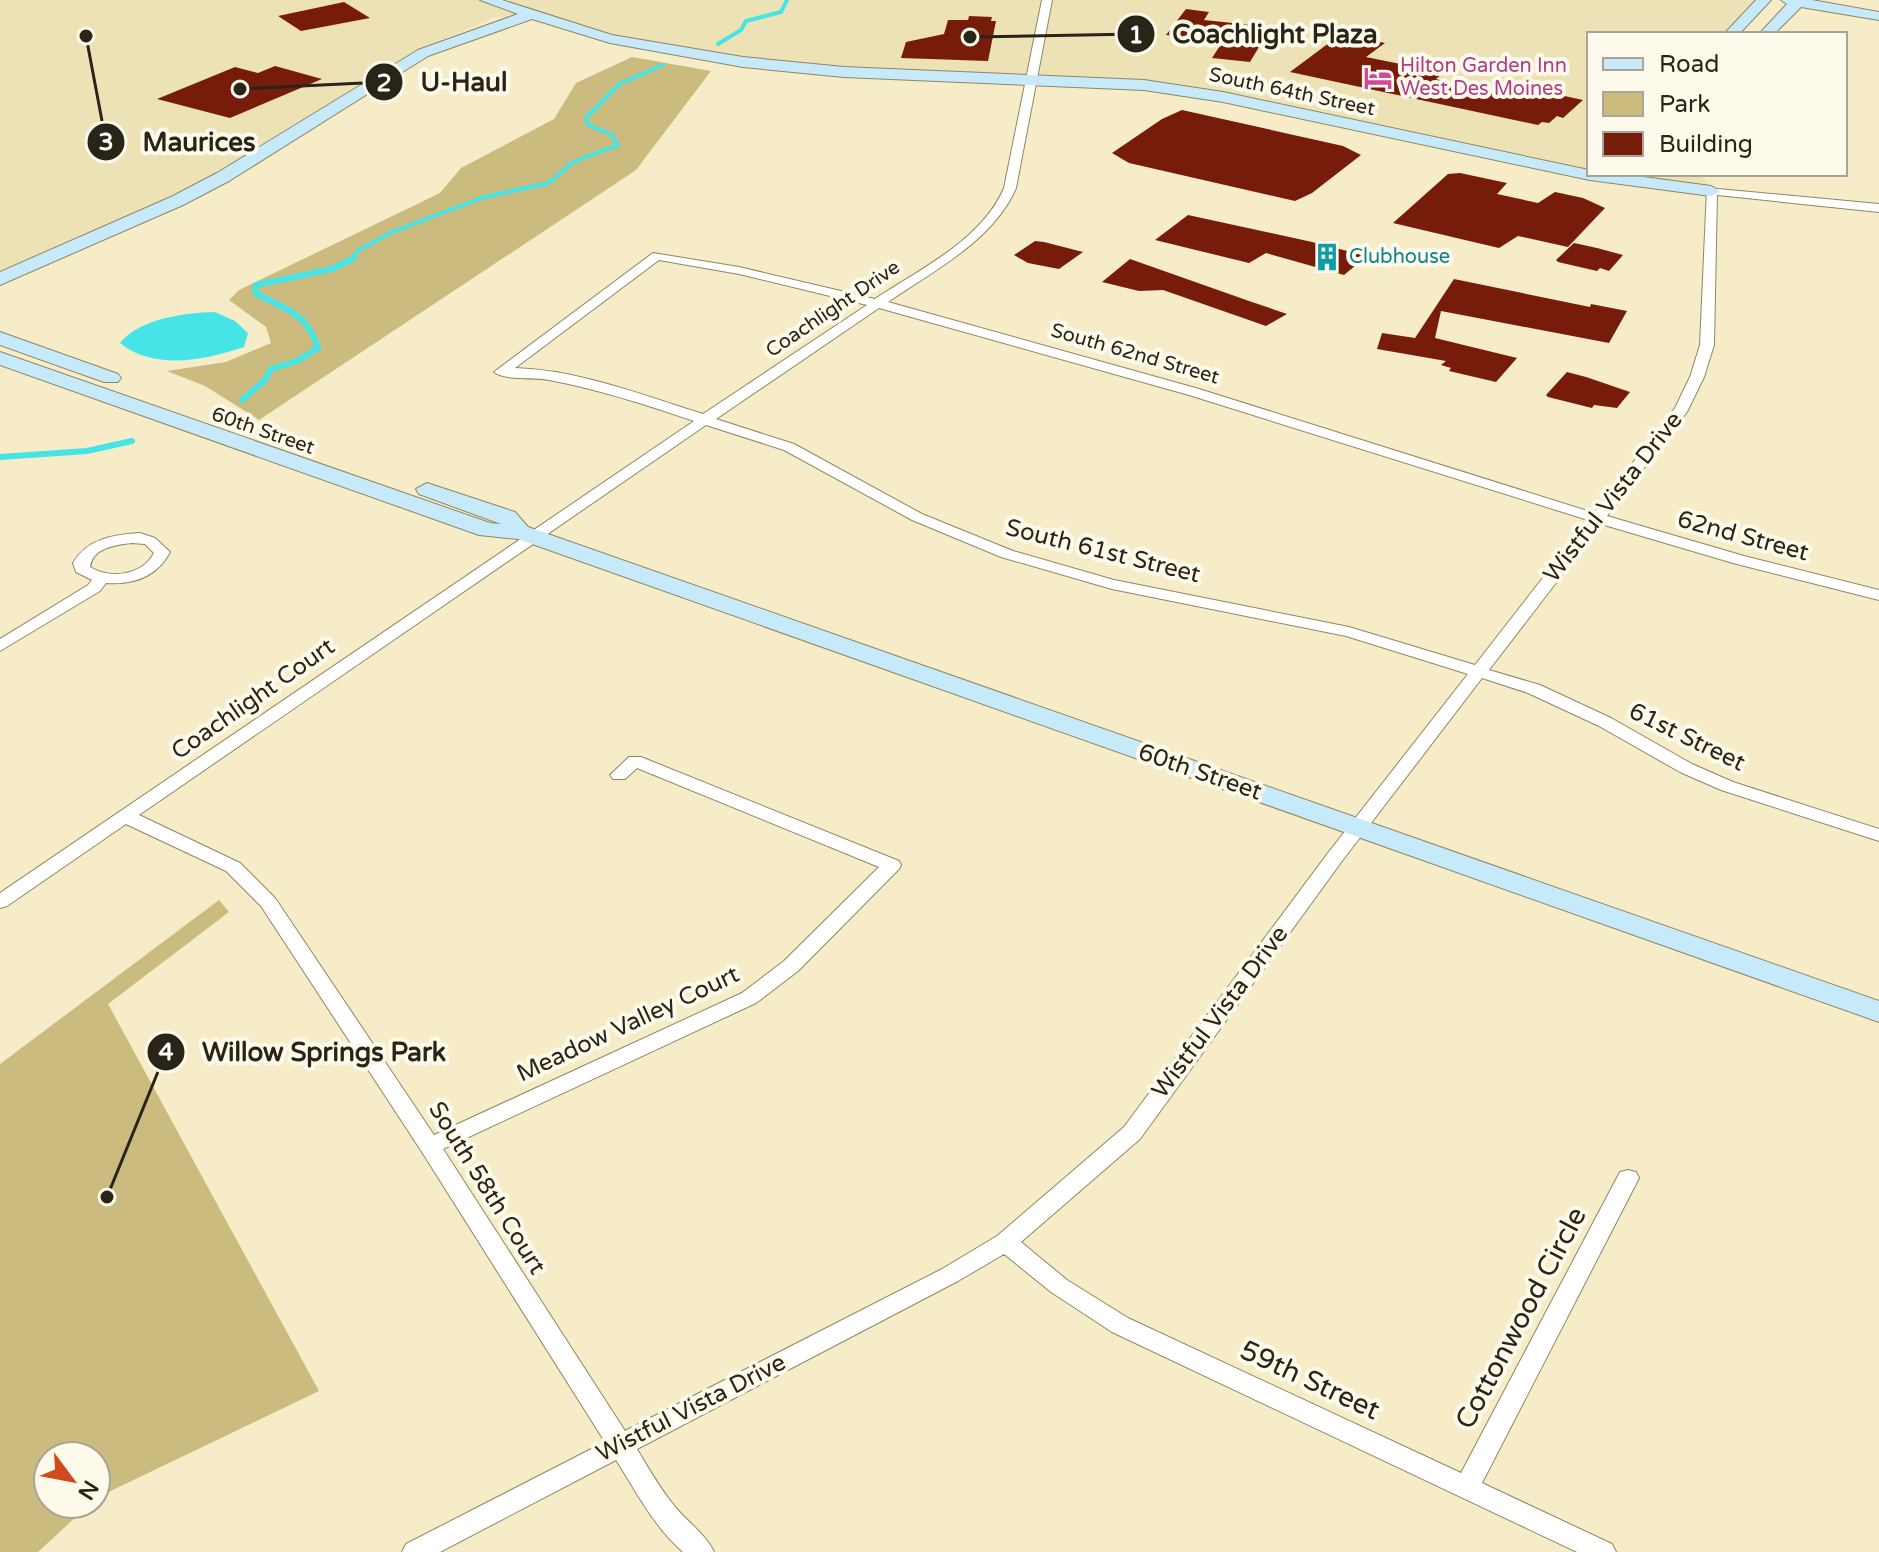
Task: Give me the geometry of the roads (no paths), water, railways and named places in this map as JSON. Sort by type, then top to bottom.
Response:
[{"type":"street","name":"South 64th Street","points":[[487,0],[610,39],[758,64],[844,72],[1113,82],[1211,95],[1587,174]]},
{"type":"street","name":"South 64th Street","points":[[508,0],[530,15]]},
{"type":"street","name":"Coachlight Drive","points":[[1034,0],[1040,33]]},
{"type":"street","name":"Coachlight Drive","points":[[527,534],[704,419],[981,230],[1004,202],[1015,173],[1047,0]]},
{"type":"street","points":[[1733,32],[1764,0]]},
{"type":"street","points":[[1838,0],[1879,7]]},
{"type":"street","points":[[1768,32],[1795,1],[1879,16]]},
{"type":"street","points":[[0,279],[177,201],[223,177],[416,57],[470,34],[530,15]]},
{"type":"street","name":"South 64th Street","points":[[1598,176],[1711,191]]},
{"type":"street","name":"Wistful Vista Drive","points":[[1703,176],[1711,191]]},
{"type":"street","name":"Wistful Vista Drive","points":[[415,1552],[882,1311],[1005,1242],[1132,1133],[1359,828],[1682,409],[1707,345],[1711,191],[1720,176]]},
{"type":"street","points":[[1711,191],[1879,208]]},
{"type":"street","name":"South 62nd Street","points":[[501,372],[657,256],[783,278],[1208,395],[1594,520]]},
{"type":"street","name":"60th Street","points":[[0,338],[507,517],[527,534]]},
{"type":"street","name":"60th Street","points":[[0,358],[487,530],[527,534],[1879,1012]]},
{"type":"street","name":"South 61st Street","points":[[501,372],[534,373],[566,379],[789,447],[917,517],[1007,554],[1112,584],[1349,632],[1479,671]]},
{"type":"street","name":"62nd Street","points":[[1594,520],[1879,595]]},
{"type":"street","name":"Coachlight Court","points":[[0,902],[527,534]]},
{"type":"street","points":[[0,646],[94,588],[101,578]]},
{"type":"street","name":"61st Street","points":[[1479,671],[1572,705],[1686,768],[1727,786],[1879,835]]},
{"type":"street","name":"Meadow Valley Court","points":[[430,1146],[749,998],[791,966],[892,865],[635,761],[619,775]]},
{"type":"street","name":"South 58th Court","points":[[125,816],[212,856],[248,879],[268,902],[430,1146],[659,1506],[701,1552]]},
{"type":"street","name":"Cottonwood Circle","points":[[1467,1486],[1628,1178]]},
{"type":"street","name":"59th Street","points":[[1005,1242],[1059,1286],[1120,1325],[1603,1552]]},
{"type":"water","points":[[215,312],[235,321],[248,333],[244,347],[197,359],[164,360],[134,352],[120,343],[151,322]]},
{"type":"waterway","points":[[718,44],[741,30],[746,21],[781,12],[787,0]]},
{"type":"waterway","points":[[353,259],[357,251],[392,232],[484,197],[549,183],[573,162],[618,145],[611,134],[588,125],[586,118],[619,84],[663,65]]},
{"type":"waterway","points":[[242,400],[265,380],[271,369],[297,361],[318,348],[301,319],[255,293],[256,285],[332,269],[353,259]]},
{"type":"waterway","points":[[0,457],[87,451],[132,441]]},
{"type":"place","name":"Maurices","points":[[86,36]]},
{"type":"place","name":"Coachlight Plaza","points":[[970,37]]},
{"type":"place","name":"Hilton Garden Inn West Des Moines","points":[[1378,78]]},
{"type":"place","name":"U-Haul","points":[[240,89]]},
{"type":"place","name":"Clubhouse","points":[[1327,257]]},
{"type":"place","name":"Willow Springs Park","points":[[107,1197]]}]
